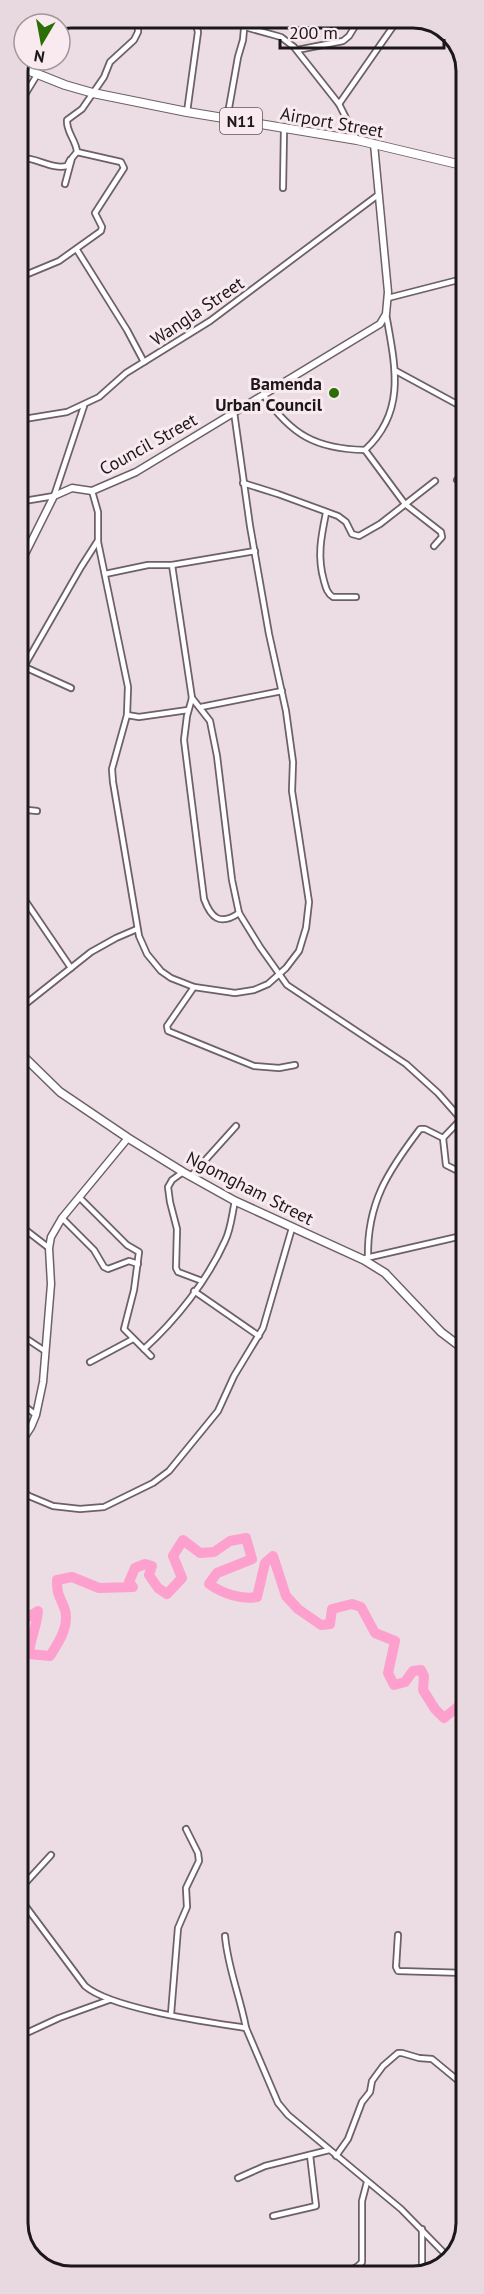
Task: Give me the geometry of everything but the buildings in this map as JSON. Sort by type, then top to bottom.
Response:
[{"type":"highway","name":"Airport Street","points":[[31,72],[93,93],[226,119],[357,140],[455,164]]},
{"type":"main road","name":"Ngomgham Street","points":[[29,1062],[60,1092],[183,1172],[235,1201],[366,1259],[385,1274],[441,1332],[456,1343]]},
{"type":"street","points":[[29,158],[61,167],[67,166],[77,152],[77,145],[68,129],[67,120],[82,109],[104,77],[110,62],[134,40],[138,28]]},
{"type":"street","points":[[187,112],[197,28]]},
{"type":"street","points":[[226,119],[245,29]]},
{"type":"street","points":[[250,29],[281,38],[297,50],[339,104],[357,140]]},
{"type":"street","points":[[297,50],[343,41],[353,29]]},
{"type":"street","points":[[339,104],[391,29]]},
{"type":"street","points":[[29,88],[37,75]]},
{"type":"street","points":[[283,188],[284,129]]},
{"type":"street","points":[[365,450],[375,440],[387,421],[393,404],[396,371],[386,314],[388,298],[374,144]]},
{"type":"street","points":[[29,273],[77,250],[101,231],[102,227],[95,213],[124,168],[121,162],[77,152]]},
{"type":"street","points":[[65,184],[72,158]]},
{"type":"street","name":"Wangla Street","points":[[29,418],[67,412],[99,397],[126,373],[210,321],[378,195]]},
{"type":"street","points":[[77,250],[127,330],[144,362]]},
{"type":"street","points":[[388,298],[455,283]]},
{"type":"street","name":"Council Street","points":[[54,496],[72,488],[92,491],[136,472],[370,331],[380,324],[386,314]]},
{"type":"street","points":[[396,371],[455,404]]},
{"type":"street","points":[[263,394],[275,412],[304,436],[322,445],[365,450],[405,504],[441,532],[442,537],[434,546]]},
{"type":"street","points":[[29,546],[54,496],[84,406]]},
{"type":"street","points":[[92,491],[98,512],[98,542],[128,687],[127,715],[112,768],[137,929],[147,954],[161,971],[181,983],[236,993],[254,990],[268,984],[286,968],[299,951],[306,928],[309,902],[292,791],[293,762],[243,483],[234,411]]},
{"type":"street","points":[[243,483],[343,518],[352,534],[359,536],[381,524],[435,481]]},
{"type":"street","points":[[29,500],[54,496]]},
{"type":"street","points":[[326,513],[319,549],[320,565],[327,592],[333,597],[356,597]]},
{"type":"street","points":[[29,654],[98,542]]},
{"type":"street","points":[[105,574],[148,565],[172,565],[255,551]]},
{"type":"street","points":[[172,565],[192,698],[184,740],[204,899],[211,914],[219,919],[225,920],[238,913]]},
{"type":"street","points":[[29,669],[71,687]]},
{"type":"street","points":[[201,707],[282,691]]},
{"type":"street","points":[[192,698],[210,721],[217,756],[238,913],[287,985],[406,1064],[438,1093],[455,1113]]},
{"type":"street","points":[[127,715],[139,717],[188,710]]},
{"type":"street","points":[[29,810],[37,811]]},
{"type":"street","points":[[29,906],[71,968]]},
{"type":"street","points":[[29,1001],[99,947],[137,929]]},
{"type":"street","points":[[194,987],[167,1026],[168,1031],[255,1066],[279,1068],[295,1065]]},
{"type":"street","points":[[442,1138],[455,1123]]},
{"type":"street","points":[[191,1176],[237,1126]]},
{"type":"street","points":[[442,1138],[425,1129],[420,1129],[393,1164],[382,1183],[372,1210],[366,1259],[456,1238]]},
{"type":"street","points":[[29,1429],[36,1415],[43,1382],[51,1284],[49,1248],[53,1232],[128,1138]]},
{"type":"street","points":[[442,1138],[446,1165],[456,1170]]},
{"type":"street","points":[[183,1172],[168,1187],[177,1229],[176,1268],[178,1272],[202,1281]]},
{"type":"street","points":[[80,1198],[127,1245],[139,1252],[134,1290],[124,1329],[151,1356]]},
{"type":"street","points":[[144,1349],[166,1329],[202,1281],[225,1241],[235,1201]]},
{"type":"street","points":[[62,1218],[94,1250],[104,1267],[108,1269],[129,1261],[138,1264]]},
{"type":"street","points":[[29,1496],[53,1506],[80,1509],[104,1507],[153,1482],[169,1471],[218,1411],[234,1376],[259,1336],[267,1317],[292,1228]]},
{"type":"street","points":[[29,1233],[49,1248]]},
{"type":"street","points":[[194,1291],[259,1336]]},
{"type":"street","points":[[90,1362],[133,1339]]},
{"type":"street","points":[[29,1340],[45,1351]]},
{"type":"street","points":[[29,1410],[36,1415]]},
{"type":"street","points":[[171,2014],[178,1929],[187,1906],[186,1888],[199,1861],[198,1853],[186,1828]]},
{"type":"street","points":[[29,1878],[51,1855]]},
{"type":"street","points":[[29,1911],[85,1986],[94,1993],[109,2000],[246,2028]]},
{"type":"street","points":[[398,1935],[396,1966],[398,1971],[456,1973]]},
{"type":"street","points":[[225,1936],[229,1968],[243,2010],[246,2028],[278,2103],[288,2115],[328,2150],[401,2209],[444,2252]]},
{"type":"street","points":[[29,2032],[59,2018],[109,2000]]},
{"type":"street","points":[[336,2156],[348,2139],[362,2102],[370,2092],[372,2081],[383,2066],[398,2054],[432,2059],[456,2079]]},
{"type":"street","points":[[238,2178],[266,2166],[328,2150]]},
{"type":"street","points":[[273,2216],[316,2206],[310,2155]]},
{"type":"street","points":[[360,2265],[362,2262],[362,2201],[367,2182]]},
{"type":"street","points":[[422,2229],[422,2264]]},
{"type":"waterway","points":[[29,1654],[50,1656],[63,1633],[66,1613],[58,1592],[57,1580],[72,1577],[99,1588],[133,1587],[129,1582],[135,1568],[145,1564],[152,1566],[149,1575],[158,1588],[167,1594],[182,1578],[173,1556],[183,1540],[200,1553],[214,1552],[230,1541],[246,1538],[252,1559],[217,1573],[209,1584],[232,1595],[244,1598],[257,1597],[265,1563],[273,1556],[286,1596],[298,1609],[321,1625],[330,1624],[332,1609],[352,1604],[361,1607],[375,1633],[395,1641],[388,1673],[394,1685],[405,1682],[413,1671],[421,1670],[424,1676],[423,1690],[435,1709],[444,1718],[456,1708]]},
{"type":"waterway","points":[[29,1616],[38,1611],[29,1654]]},
{"type":"place","name":"Bamenda Urban Council","points":[[334,393]]}]
